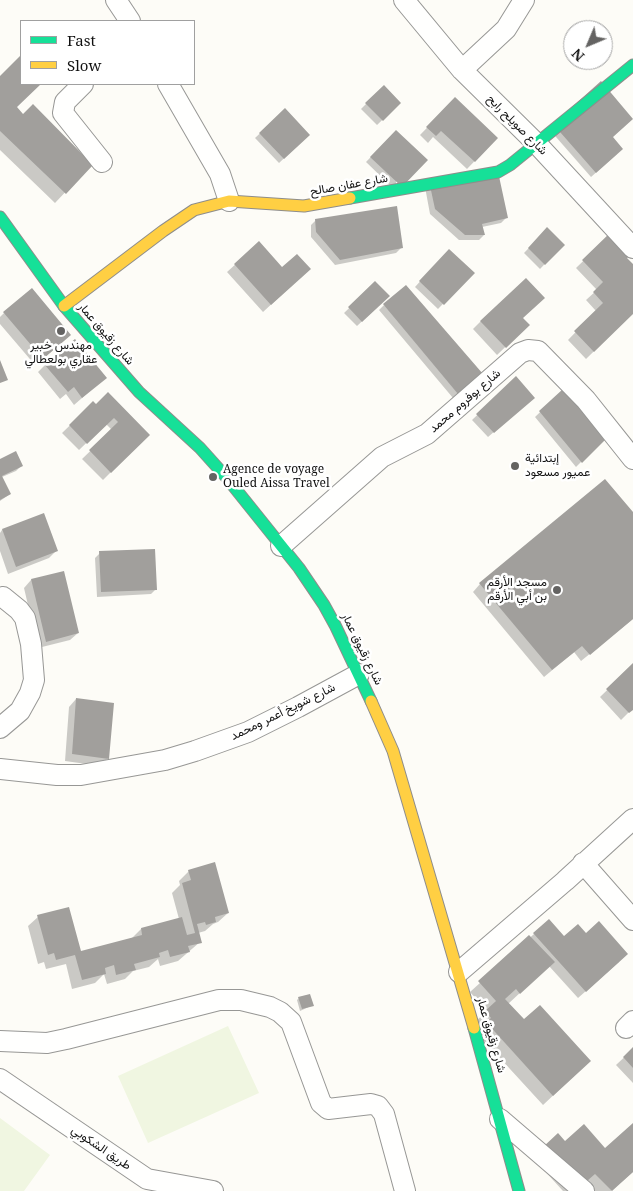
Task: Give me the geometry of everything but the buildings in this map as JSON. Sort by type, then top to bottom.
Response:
[{"type":"main road","name":"شارع عفان صالح","points":[[64,306],[134,252],[194,210],[210,204],[230,200],[304,206],[488,175],[510,165],[633,64]]},
{"type":"main road","name":"شارع زقيوق عمار","points":[[0,218],[64,306],[139,392],[200,448],[226,477],[299,568],[324,605],[359,674],[393,751],[458,972],[519,1191]]},
{"type":"street","points":[[116,0],[129,20]]},
{"type":"street","name":"شارع صويلح رابح","points":[[404,0],[462,70],[536,143],[633,248]]},
{"type":"street","points":[[462,70],[506,29],[524,0]]},
{"type":"street","points":[[83,85],[65,102],[63,113],[102,162]]},
{"type":"street","points":[[169,85],[220,174],[230,200]]},
{"type":"street","name":"شارع بوفروم محمد","points":[[281,546],[382,458],[427,434],[520,353],[528,350],[538,351],[586,400],[633,459]]},
{"type":"street","points":[[0,728],[20,711],[30,693],[34,680],[31,644],[25,618],[19,610],[3,597]]},
{"type":"street","name":"شارع شويخ أعمر ومحمد","points":[[0,769],[57,775],[81,775],[107,772],[165,760],[248,732],[359,674]]},
{"type":"street","points":[[458,972],[565,881],[633,818]]},
{"type":"street","points":[[583,863],[633,920]]},
{"type":"street","points":[[0,1041],[47,1042],[66,1039],[219,1000],[241,1000],[270,1007],[280,1012],[291,1022],[321,1103],[328,1109],[371,1104],[378,1106],[384,1114],[405,1191]]},
{"type":"street","name":"طريق الشكوبي","points":[[0,1079],[147,1180],[213,1191]]},
{"type":"street","points":[[500,1120],[584,1191]]},
{"type":"green space","points":[[228,1026],[259,1093],[148,1143],[118,1076]]},
{"type":"green space","points":[[0,1118],[50,1155],[24,1191],[0,1191]]},
{"type":"traffic: fast","points":[[350,198],[498,172],[510,165],[633,65]]},
{"type":"traffic: fast","points":[[0,217],[64,306],[139,392],[200,448],[226,477],[299,568],[335,625],[371,701]]},
{"type":"traffic: fast","points":[[474,1028],[519,1191]]},
{"type":"traffic: slow","points":[[64,306],[163,231],[194,210],[229,201],[304,206],[350,198]]},
{"type":"traffic: slow","points":[[371,701],[393,751],[474,1028]]},
{"type":"place","name":"مهندس خبير عقاري بولعطالي","points":[[61,331]]},
{"type":"place","name":"إبتدائية عميور مسعود","points":[[515,466]]},
{"type":"place","name":"Agence de voyage Ouled Aissa Travel","points":[[213,477]]},
{"type":"place","name":"مسجد الأرقم بن أبي الأرقم","points":[[557,590]]}]
